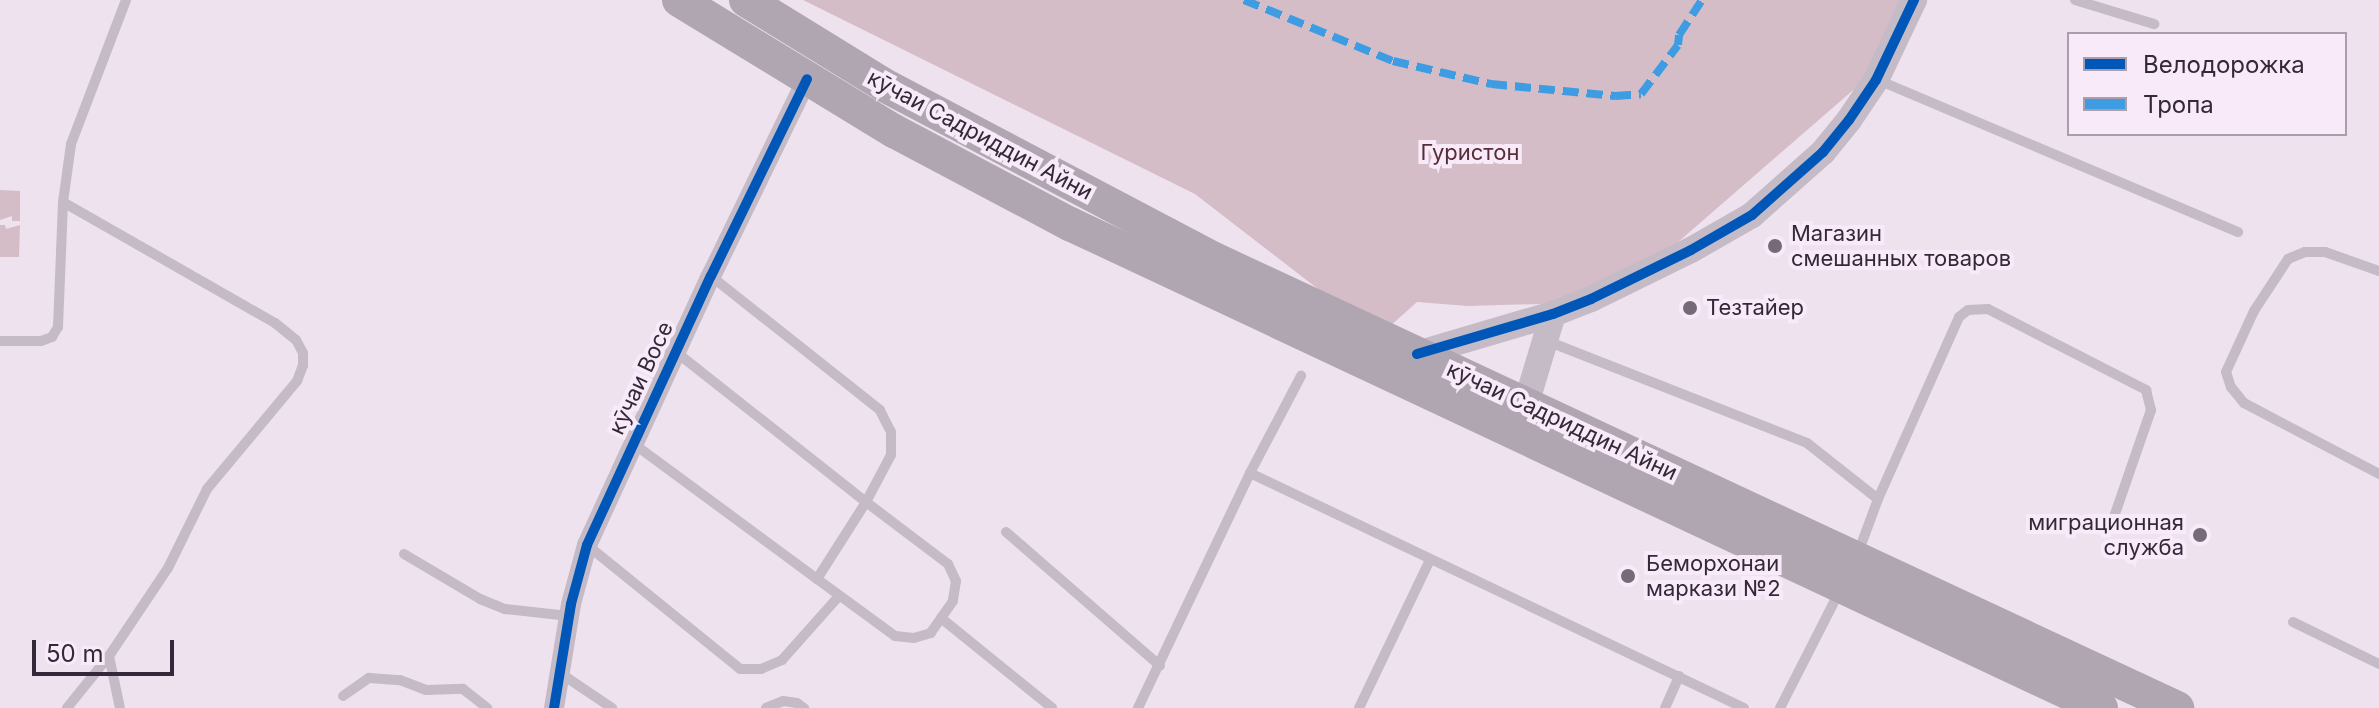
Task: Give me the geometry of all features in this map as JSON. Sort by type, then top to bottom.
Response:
[{"type":"highway","name":"кӯчаи Садриддин Айни","points":[[679,0],[894,131],[1070,224],[1849,572],[2177,708]]},
{"type":"highway","name":"кӯчаи Садриддин Айни","points":[[746,0],[884,85],[1047,172],[1214,259],[1526,404],[1849,572],[2101,708]]},
{"type":"street","points":[[1417,354],[1553,314],[1638,277],[1752,215],[1823,152],[1876,80],[1914,0]]},
{"type":"street","name":"кӯчаи Восе","points":[[554,708],[569,616],[587,545],[632,443],[807,79]]},
{"type":"street","points":[[1526,404],[1553,314]]},
{"type":"lane","points":[[0,341],[41,341],[52,337],[58,327],[63,202],[71,144],[126,0]]},
{"type":"lane","points":[[2075,0],[2154,24]]},
{"type":"lane","points":[[1876,80],[2238,232]]},
{"type":"lane","points":[[63,202],[275,323],[296,340],[303,353],[297,381],[207,489],[168,568],[109,656],[67,708]]},
{"type":"lane","points":[[2379,271],[2325,252],[2305,252],[2288,259],[2254,311],[2226,372],[2231,387],[2244,403],[2379,474]]},
{"type":"lane","points":[[711,276],[880,410],[891,432],[891,455],[866,502],[817,579]]},
{"type":"lane","points":[[1780,708],[1849,572],[1959,317],[1968,310],[1988,309],[2146,390],[2151,410],[2114,517]]},
{"type":"lane","points":[[1545,340],[1807,443],[1878,499]]},
{"type":"lane","points":[[632,443],[895,636],[914,638],[931,633],[953,601],[956,581],[948,564],[676,352]]},
{"type":"lane","points":[[1138,708],[1250,473],[1301,376]]},
{"type":"lane","points":[[1250,473],[1744,708]]},
{"type":"lane","points":[[1006,532],[1160,666]]},
{"type":"lane","points":[[587,545],[740,669],[761,669],[782,660],[839,596]]},
{"type":"lane","points":[[404,554],[480,599],[505,609],[569,616]]},
{"type":"lane","points":[[1359,708],[1430,560]]},
{"type":"lane","points":[[941,618],[1052,708]]},
{"type":"lane","points":[[2293,622],[2379,664]]},
{"type":"lane","points":[[109,656],[120,708]]},
{"type":"lane","points":[[560,673],[612,708]]},
{"type":"lane","points":[[1665,708],[1679,676]]},
{"type":"lane","points":[[343,696],[369,678],[400,680],[426,690],[463,689],[487,708]]},
{"type":"lane","points":[[766,708],[783,701],[797,703],[804,708]]},
{"type":"green space","name":"Гуристон","points":[[803,0],[1916,0],[1904,46],[1609,302],[1468,306],[1417,302],[1379,336],[1195,194]]},
{"type":"green space","points":[[0,190],[20,191],[20,221],[12,221],[12,216],[0,220]]},
{"type":"green space","points":[[0,225],[5,225],[6,229],[20,225],[19,257],[0,257]]},
{"type":"marked path","points":[[1244,0],[1393,61],[1491,84],[1615,96],[1641,94],[1678,45],[1679,35],[1702,0]]},
{"type":"cycle path","points":[[1417,354],[1553,314],[1591,299],[1691,250],[1752,215],[1823,152],[1849,120],[1876,80],[1914,0]]},
{"type":"cycle path","points":[[554,708],[571,604],[587,545],[711,276],[807,79]]},
{"type":"place","name":"Магазин смешанных товаров","points":[[1775,246]]},
{"type":"place","name":"Тезтайер","points":[[1690,308]]},
{"type":"place","name":"миграционная служба","points":[[2200,535]]},
{"type":"place","name":"Беморхонаи маркази №2","points":[[1628,576]]}]
